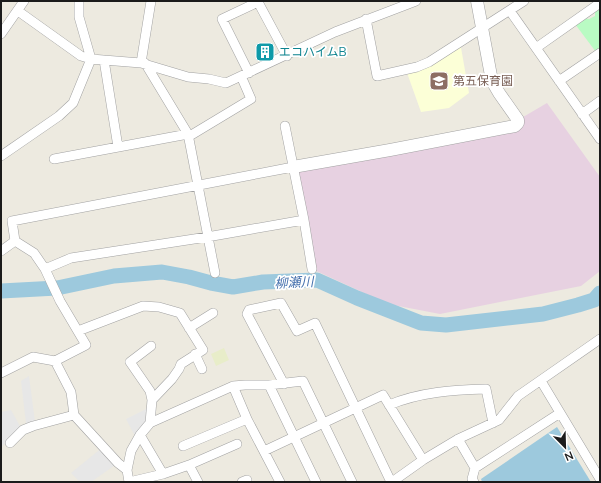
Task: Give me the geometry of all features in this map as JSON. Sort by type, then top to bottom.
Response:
[{"type":"street","points":[[1,34],[24,1]]},
{"type":"street","points":[[1,156],[59,116],[73,103],[91,59],[79,17],[79,1]]},
{"type":"street","points":[[150,1],[143,63],[188,136],[215,273]]},
{"type":"street","points":[[18,11],[81,56],[91,59],[143,63],[188,77],[209,79],[226,83],[287,56],[335,32],[416,1]]},
{"type":"street","points":[[1,373],[33,357],[55,361],[86,345],[60,301],[48,273],[34,253],[15,241],[12,221],[515,126],[518,123],[518,120],[492,81],[477,1]]},
{"type":"street","points":[[366,20],[377,76],[417,67],[429,62],[524,1]]},
{"type":"street","points":[[54,159],[118,146],[188,136],[251,99],[245,74],[222,19],[258,2],[287,56]]},
{"type":"street","points":[[536,48],[600,3]]},
{"type":"street","points":[[510,11],[600,139]]},
{"type":"street","points":[[559,82],[600,53]]},
{"type":"street","points":[[104,60],[118,146]]},
{"type":"street","points":[[582,114],[600,101]]},
{"type":"street","points":[[285,126],[304,220],[312,269]]},
{"type":"street","points":[[48,273],[71,258],[207,238],[304,220]]},
{"type":"street","points":[[1,251],[15,241]]},
{"type":"street","points":[[284,384],[247,314],[249,310],[281,303],[297,331],[314,323],[392,482],[423,460],[458,439],[499,420],[518,396],[600,339]]},
{"type":"street","points":[[78,331],[143,306],[159,307],[180,313],[203,350],[181,364],[172,379],[152,400]]},
{"type":"street","points":[[189,328],[212,313]]},
{"type":"street","points":[[150,423],[152,400],[150,391],[130,362],[151,346]]},
{"type":"street","points":[[195,354],[202,369]]},
{"type":"street","points":[[55,361],[71,392],[74,415],[118,463],[127,470]]},
{"type":"street","points":[[237,444],[189,465],[163,474],[129,482],[127,470],[131,451],[140,434],[150,423],[233,386],[284,384],[303,381],[352,482]]},
{"type":"street","points":[[541,381],[600,479]]},
{"type":"street","points":[[269,385],[316,482]]},
{"type":"street","points":[[233,386],[280,482]]},
{"type":"street","points":[[389,405],[406,398],[440,391],[486,389],[493,423]]},
{"type":"street","points":[[264,451],[383,395],[423,460]]},
{"type":"street","points":[[474,482],[472,479],[475,468],[560,413]]},
{"type":"street","points":[[10,443],[23,430],[32,426],[74,415]]},
{"type":"street","points":[[183,446],[248,419]]},
{"type":"street","points":[[140,434],[163,474]]},
{"type":"street","points":[[458,439],[475,468]]},
{"type":"street","points":[[189,465],[198,482]]},
{"type":"shaded area","name":"第五保育園","points":[[460,42],[469,93],[449,108],[421,112],[406,70]]},
{"type":"shaded area","points":[[547,103],[600,177],[600,271],[581,286],[440,314],[388,304],[312,269],[293,167],[518,120]]},
{"type":"shaded area","points":[[224,348],[229,360],[216,366],[211,354]]},
{"type":"shaded area","points":[[29,376],[35,422],[31,424],[26,423],[21,381]]},
{"type":"shaded area","points":[[150,407],[148,422],[135,436],[126,419]]},
{"type":"shaded area","points":[[11,410],[21,428],[1,447],[1,412]]},
{"type":"shaded area","points":[[103,447],[118,463],[91,482],[80,482],[71,473]]},
{"type":"green space","points":[[600,7],[600,49],[596,52],[575,24],[584,18],[589,19],[595,16],[595,10]]},
{"type":"water","points":[[557,427],[591,482],[482,482],[481,479]]},
{"type":"waterway","name":"柳瀬川","points":[[1,291],[57,288],[114,276],[162,272],[233,287],[263,282],[317,280],[357,298],[421,323],[446,325],[543,314],[594,300],[600,293]]},
{"type":"place","name":"エコハイムB","points":[[265,52]]},
{"type":"place","name":"第五保育園","points":[[439,81]]}]
